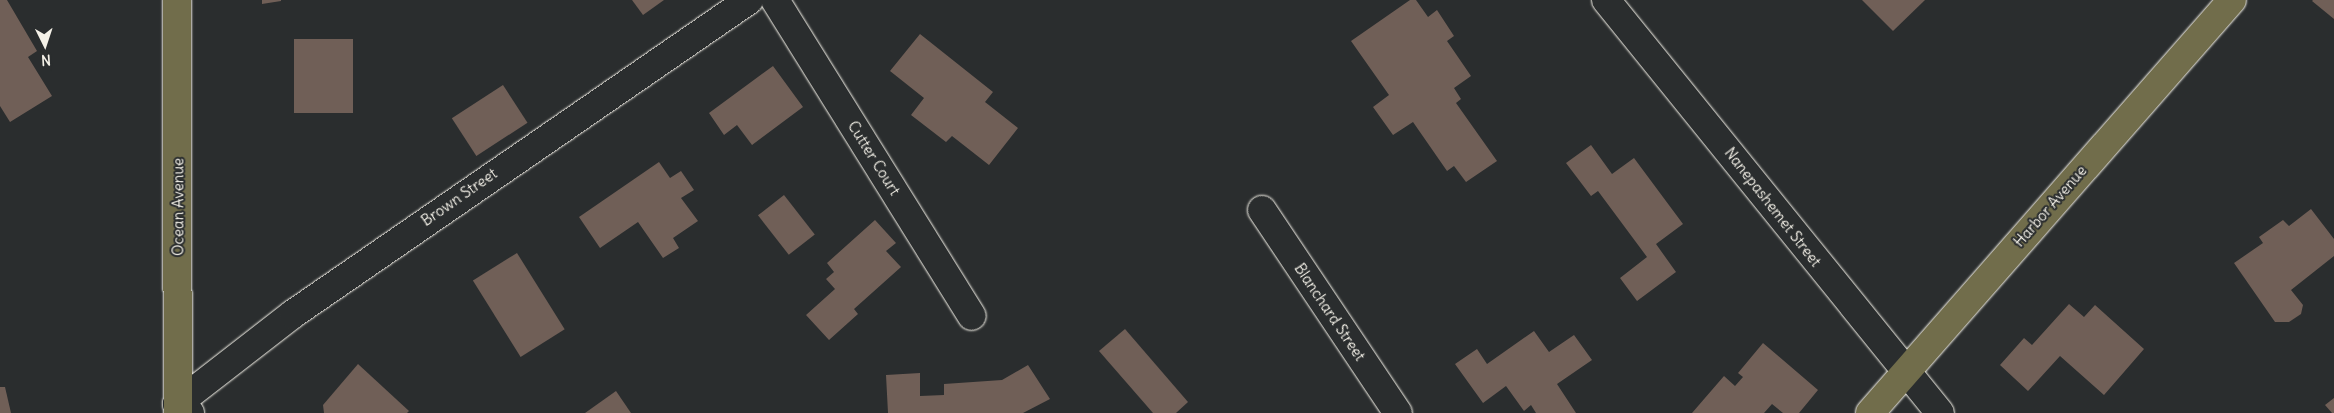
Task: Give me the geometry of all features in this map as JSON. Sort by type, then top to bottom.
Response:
[{"type":"main road","name":"Ocean Avenue","points":[[177,0],[182,410]]},
{"type":"main road","name":"Harbor Avenue","points":[[1870,413],[2232,0]]},
{"type":"street","name":"Brown Street","points":[[182,410],[293,314],[749,0]]},
{"type":"street","name":"Cutter Court","points":[[775,0],[972,316]]},
{"type":"street","name":"Nanepashemet Street","points":[[1606,0],[1904,372],[1940,413]]},
{"type":"street","name":"Blanchard Street","points":[[1262,210],[1398,413]]},
{"type":"building","points":[[0,0],[7,0],[37,51],[28,57],[52,96],[10,122],[0,106]]},
{"type":"building","points":[[262,0],[281,0],[281,1],[262,4]]},
{"type":"building","points":[[632,0],[664,0],[643,15]]},
{"type":"building","points":[[1410,0],[1416,0],[1428,17],[1437,10],[1454,36],[1447,41],[1471,76],[1454,88],[1461,99],[1456,103],[1497,161],[1466,182],[1454,166],[1447,171],[1413,122],[1393,135],[1373,107],[1389,95],[1351,41]]},
{"type":"building","points":[[1862,0],[1925,0],[1893,31]]},
{"type":"building","points":[[2334,0],[2334,19],[2312,1]]},
{"type":"building","points":[[920,34],[993,92],[985,102],[1018,128],[989,165],[952,136],[946,142],[911,115],[924,98],[890,71]]},
{"type":"building","points":[[294,39],[353,39],[353,113],[294,113]]},
{"type":"building","points":[[773,66],[803,107],[752,145],[737,125],[724,135],[709,113]]},
{"type":"building","points":[[503,85],[528,123],[476,156],[452,118]]},
{"type":"building","points":[[1591,145],[1612,174],[1634,158],[1683,224],[1656,244],[1676,272],[1637,301],[1620,278],[1647,257],[1598,191],[1591,196],[1566,163]]},
{"type":"building","points":[[659,162],[670,178],[681,171],[694,190],[681,198],[698,221],[673,238],[679,248],[663,258],[638,222],[600,248],[579,217]]},
{"type":"building","points":[[784,195],[815,234],[789,255],[758,215]]},
{"type":"building","points":[[2311,209],[2334,239],[2334,256],[2291,290],[2303,305],[2301,314],[2289,322],[2275,322],[2234,263],[2263,243],[2259,237],[2283,220],[2289,226]]},
{"type":"building","points":[[875,220],[896,243],[886,251],[901,267],[854,309],[858,314],[829,340],[806,315],[835,289],[826,279],[834,272],[827,263]]},
{"type":"building","points":[[517,253],[565,329],[521,357],[473,281]]},
{"type":"building","points":[[2069,304],[2084,317],[2095,305],[2144,349],[2104,395],[2060,356],[2028,391],[2000,365],[2024,338],[2032,345]]},
{"type":"building","points":[[1125,329],[1188,402],[1176,413],[1153,413],[1099,351]]},
{"type":"building","points":[[1534,331],[1549,352],[1574,335],[1592,360],[1557,384],[1576,413],[1536,413],[1531,405],[1524,411],[1506,386],[1483,403],[1455,364],[1477,349],[1487,364]]},
{"type":"building","points":[[1763,343],[1818,390],[1799,413],[1783,413],[1772,404],[1764,413],[1692,413],[1724,376],[1735,386],[1743,377],[1738,373]]},
{"type":"building","points":[[358,364],[409,411],[407,413],[324,413],[323,405]]},
{"type":"building","points":[[1028,365],[1050,399],[1023,413],[888,413],[886,375],[920,373],[920,396],[944,395],[944,384],[1002,380]]},
{"type":"building","points":[[0,387],[5,387],[11,413],[0,413]]},
{"type":"building","points":[[616,391],[631,413],[585,413]]},
{"type":"building","points":[[2334,398],[2334,413],[2332,413],[2325,405]]}]
